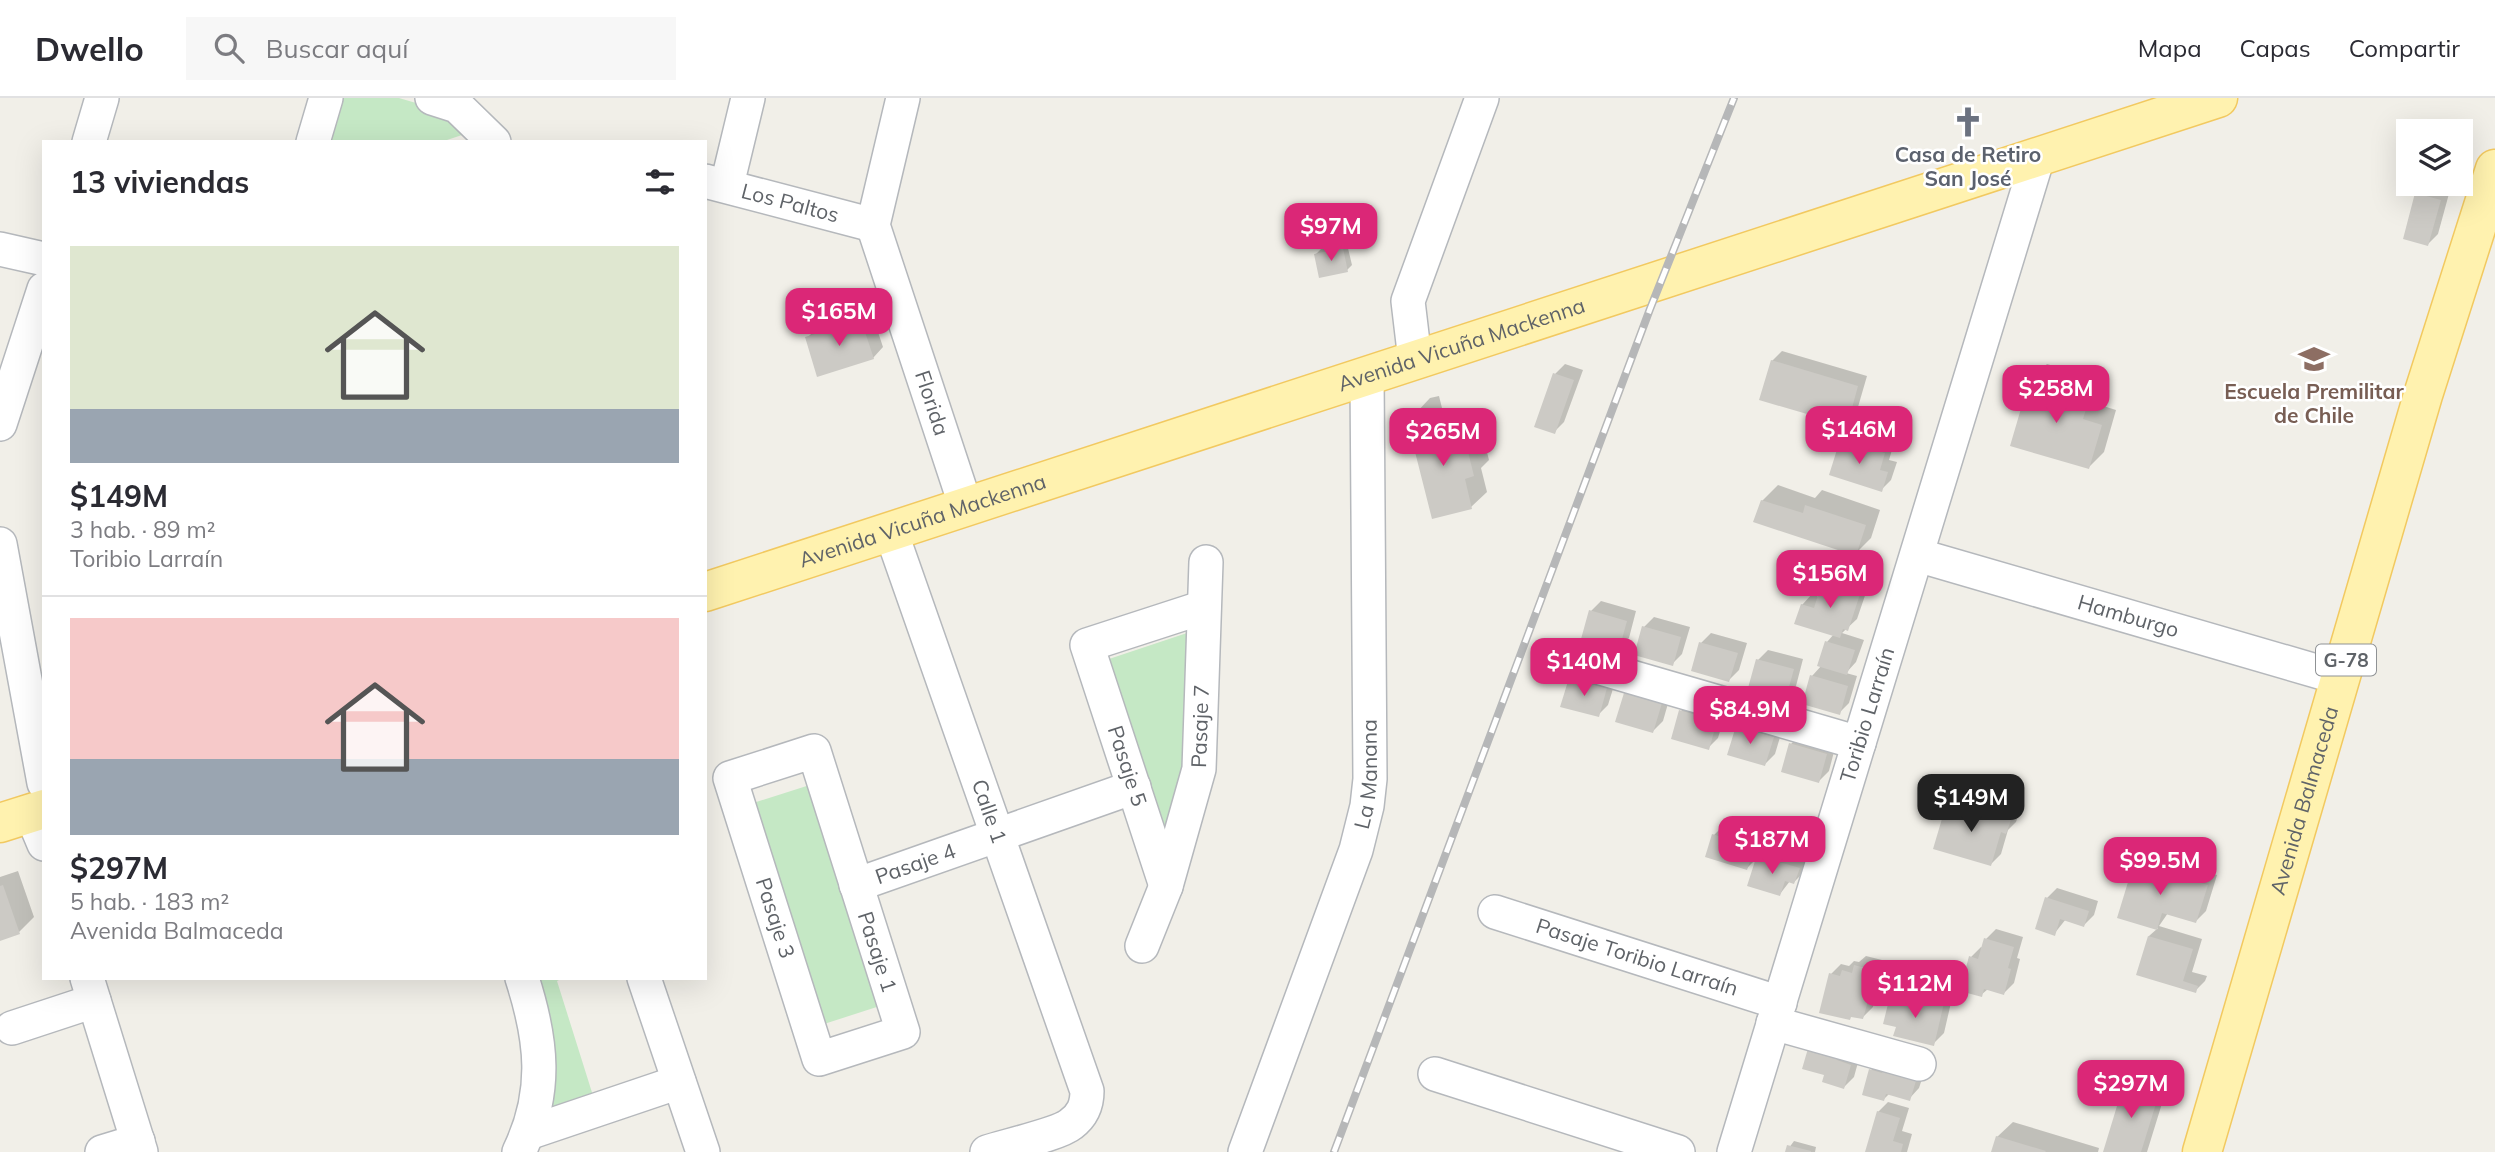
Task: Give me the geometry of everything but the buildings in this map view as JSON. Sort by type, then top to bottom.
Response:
[{"type":"main road","name":"Avenida Vicuña Mackenna","points":[[707,591],[2218,98]]},
{"type":"main road","name":"Avenida Balmaceda","points":[[2202,1152],[2423,395],[2495,169]]},
{"type":"street","points":[[90,140],[102,98]]},
{"type":"street","points":[[314,140],[326,98]]},
{"type":"street","points":[[432,98],[457,106],[492,140]]},
{"type":"street","points":[[716,183],[748,98]]},
{"type":"street","points":[[873,225],[903,98]]},
{"type":"street","points":[[1415,360],[1408,315],[1410,294],[1482,98]]},
{"type":"street","name":"Toribio Larraín","points":[[1734,1152],[2038,157]]},
{"type":"street","name":"Los Paltos","points":[[716,183],[873,225]]},
{"type":"street","name":"Florida","points":[[873,225],[966,507]]},
{"type":"street","points":[[0,249],[42,259]]},
{"type":"street","points":[[0,424],[42,295]]},
{"type":"street","name":"La Manana","points":[[1245,1152],[1356,850],[1367,806],[1370,752],[1367,376]]},
{"type":"street","name":"Calle 1","points":[[891,531],[1087,1091],[1087,1104],[1080,1116],[1069,1126],[987,1152]]},
{"type":"street","points":[[0,544],[32,814]]},
{"type":"street","name":"Hamburgo","points":[[1917,555],[2340,678]]},
{"type":"street","name":"Pasaje 7","points":[[1142,946],[1166,886],[1199,769],[1206,562]]},
{"type":"street","name":"Pasaje 5","points":[[1166,886],[1087,645],[1204,607]]},
{"type":"street","points":[[1597,667],[1859,743]]},
{"type":"street","name":"Pasaje 3","points":[[814,751],[730,778],[819,1059],[903,1032]]},
{"type":"street","name":"Pasaje 1","points":[[814,751],[903,1032]]},
{"type":"street","name":"Pasaje 4","points":[[856,885],[1134,787]]},
{"type":"street","name":"Pasaje Toribio Larraín","points":[[1495,912],[1919,1064]]},
{"type":"street","points":[[523,980],[540,1053],[536,1110],[524,1142]]},
{"type":"street","points":[[645,980],[703,1152]]},
{"type":"street","points":[[12,1028],[91,990],[139,1146],[102,1152]]},
{"type":"street","points":[[1435,1074],[1678,1152]]},
{"type":"street","points":[[524,1142],[679,1082]]},
{"type":"green space","points":[[319,98],[399,98],[460,116],[468,133],[447,140],[308,140]]},
{"type":"green space","points":[[1196,630],[1192,764],[1165,860],[1100,662]]},
{"type":"green space","points":[[816,783],[886,1004],[821,1025],[750,804]]},
{"type":"green space","points":[[532,980],[559,980],[557,981],[595,1102],[540,1122]]},
{"type":"railway","points":[[1334,1152],[1650,309],[1734,98]]},
{"type":"place","name":"Casa de Retiro San José","points":[[1968,122]]},
{"type":"place","name":"Escuela Premilitar de Chile","points":[[2314,359]]}]
